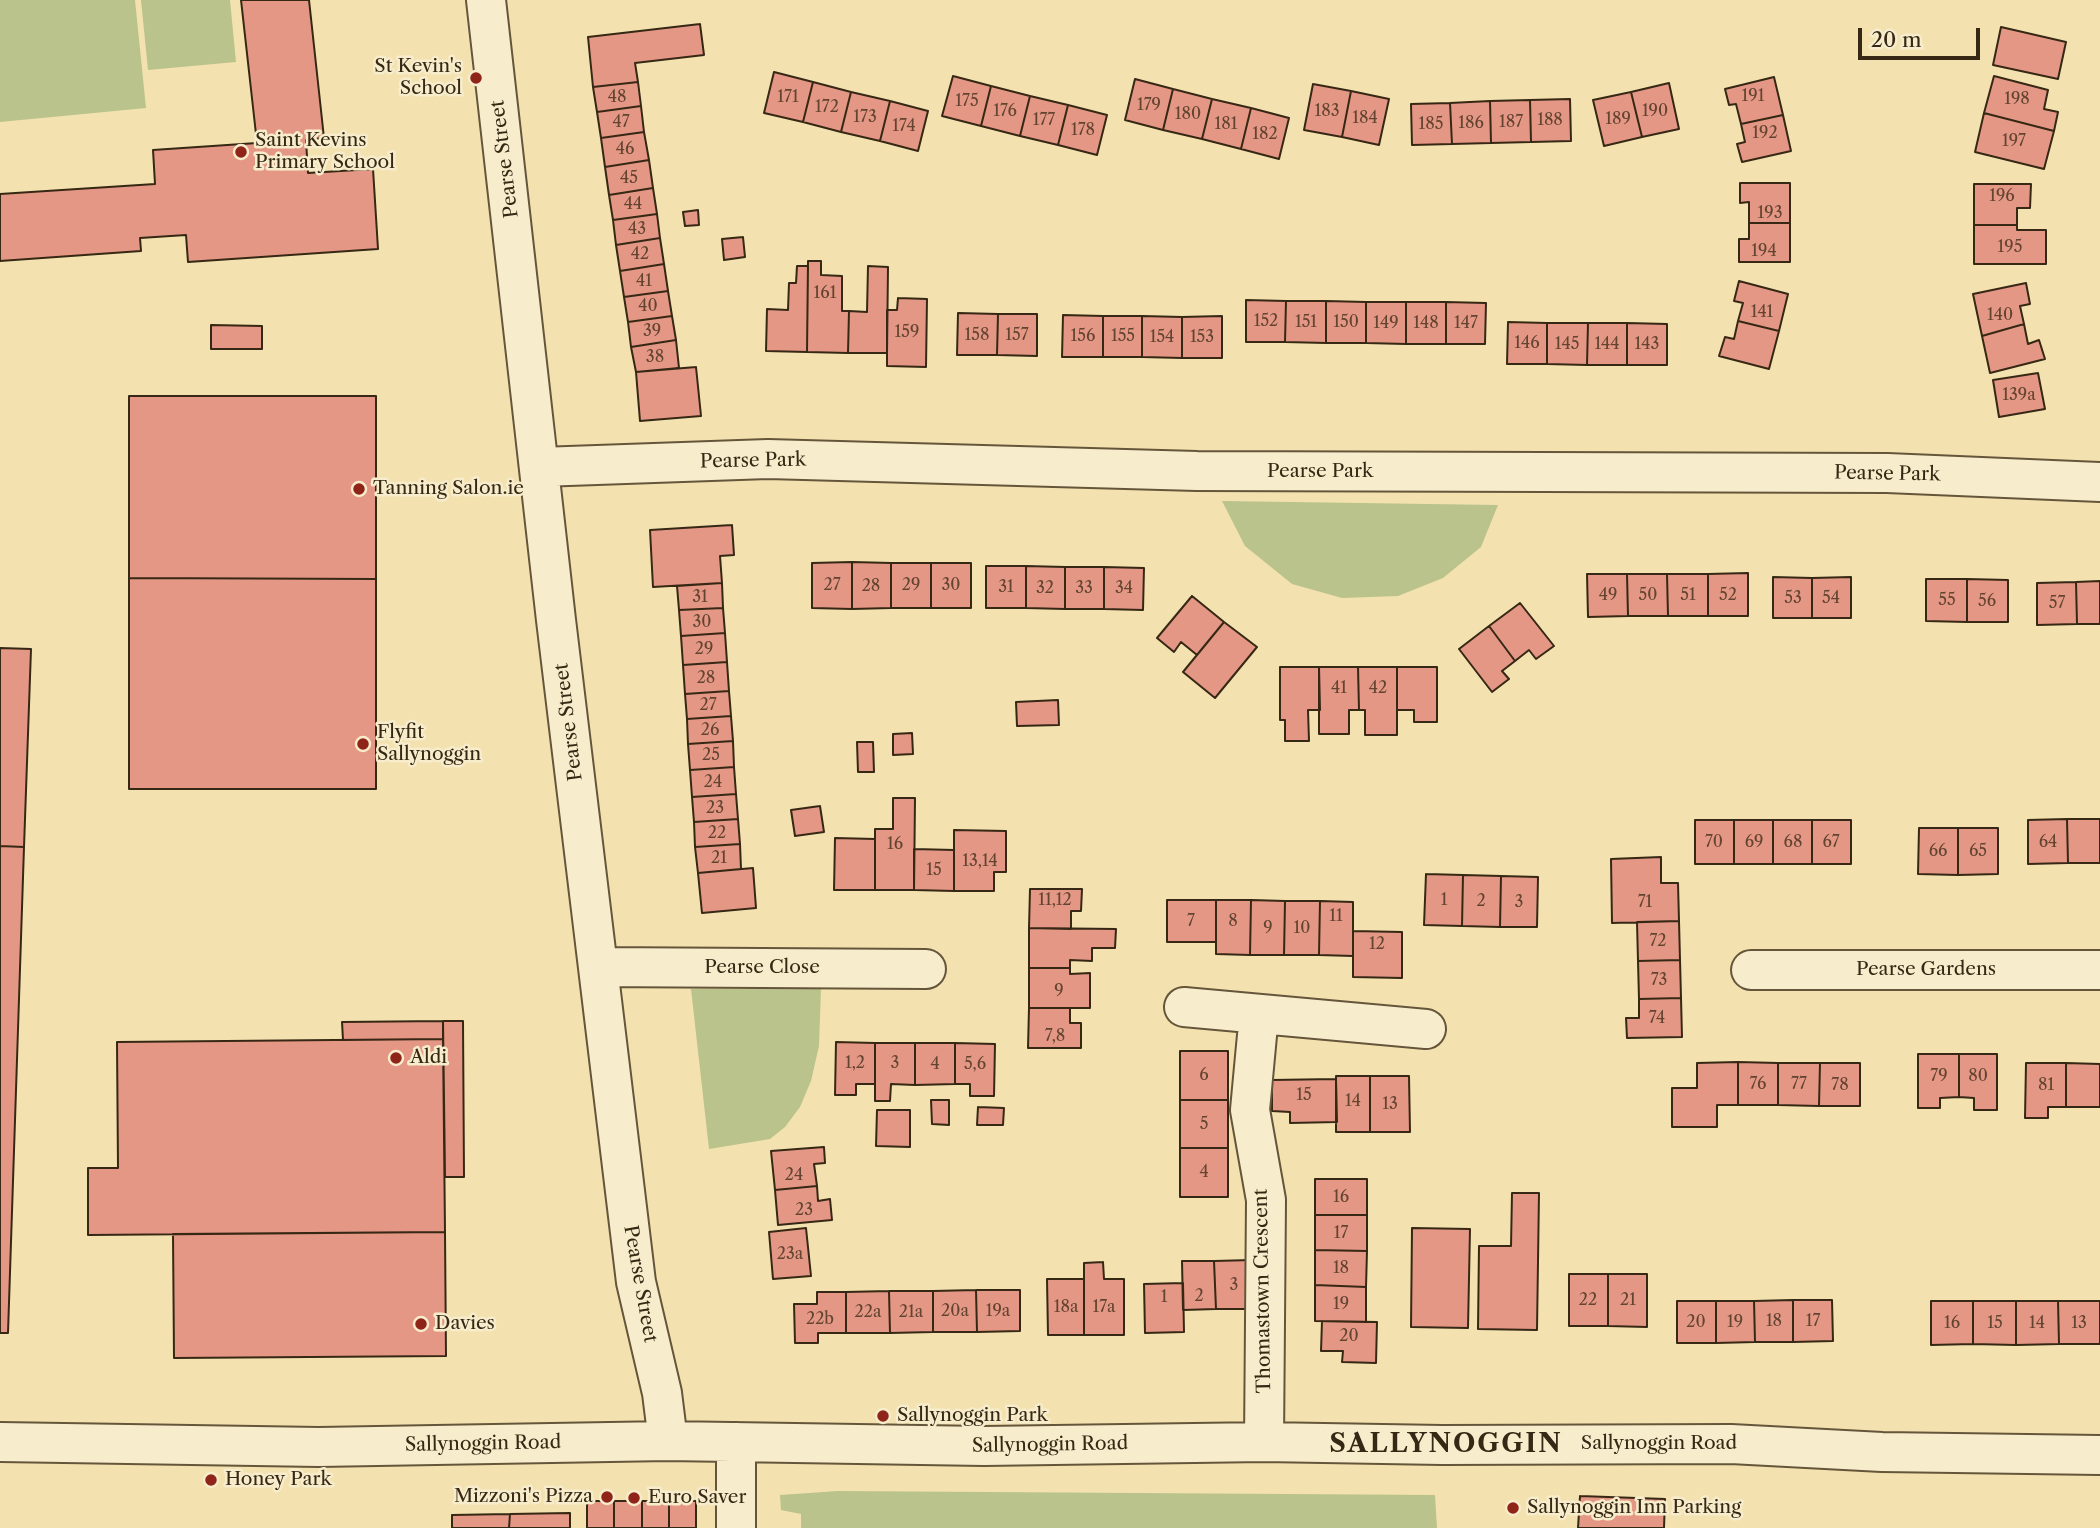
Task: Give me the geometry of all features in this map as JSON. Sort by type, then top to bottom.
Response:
[{"type":"street","name":"Pearse Street","points":[[486,0],[636,1282],[662,1393],[668,1441]]},
{"type":"street","name":"Pearse Park","points":[[540,467],[768,459],[1197,471],[1887,473],[2100,482]]},
{"type":"street","name":"Pearse Close","points":[[598,967],[926,969]]},
{"type":"street","name":"Pearse Gardens","points":[[1751,970],[2100,970]]},
{"type":"street","points":[[1184,1007],[1426,1029]]},
{"type":"street","name":"Thomastown Crescent","points":[[1259,1014],[1250,1110],[1266,1200],[1264,1442]]},
{"type":"street","name":"Sallynoggin Road","points":[[0,1443],[319,1447],[668,1441],[984,1446],[1264,1442],[1442,1446],[1731,1444],[1882,1452],[2100,1455]]},
{"type":"street","points":[[736,1442],[736,1528]]},
{"type":"green space","points":[[0,0],[135,0],[146,108],[0,122]]},
{"type":"green space","points":[[141,0],[230,0],[236,62],[148,70]]},
{"type":"green space","points":[[1222,501],[1498,505],[1481,547],[1443,578],[1398,596],[1342,598],[1292,584],[1245,546]]},
{"type":"green space","points":[[821,988],[819,1046],[811,1081],[800,1107],[785,1127],[770,1139],[709,1149],[691,989]]},
{"type":"green space","points":[[838,1491],[1435,1495],[1437,1528],[801,1528],[801,1514],[781,1510],[780,1495]]},
{"type":"building","points":[[241,0],[309,0],[324,138],[306,140],[308,173],[373,169],[378,249],[188,262],[186,235],[140,238],[141,251],[0,261],[0,194],[155,184],[153,150],[257,143]]},
{"type":"building","points":[[700,24],[704,55],[635,63],[638,82],[593,87],[588,37]]},
{"type":"building","points":[[2001,27],[2066,42],[2058,79],[1993,65]]},
{"type":"building","points":[[774,72],[813,82],[803,122],[764,113]]},
{"type":"building","points":[[953,76],[991,86],[981,126],[942,116]]},
{"type":"building","points":[[1994,76],[2048,90],[2044,109],[2058,112],[2054,131],[1984,113]]},
{"type":"building","points":[[1774,77],[1783,115],[1741,124],[1736,104],[1729,105],[1725,89]]},
{"type":"building","points":[[1135,79],[1173,89],[1163,130],[1125,120]]},
{"type":"building","points":[[638,82],[641,106],[597,112],[593,87]]},
{"type":"building","points":[[813,82],[851,92],[841,132],[803,122]]},
{"type":"building","points":[[1669,83],[1679,129],[1642,137],[1631,92]]},
{"type":"building","points":[[1313,84],[1351,91],[1342,137],[1304,130]]},
{"type":"building","points":[[991,86],[1030,96],[1020,136],[981,126]]},
{"type":"building","points":[[1173,89],[1212,99],[1202,139],[1163,130]]},
{"type":"building","points":[[1351,91],[1389,99],[1379,145],[1342,137]]},
{"type":"building","points":[[851,92],[890,101],[880,141],[841,132]]},
{"type":"building","points":[[1631,92],[1642,137],[1604,146],[1593,100]]},
{"type":"building","points":[[1030,96],[1068,105],[1058,145],[1020,136]]},
{"type":"building","points":[[1212,99],[1251,108],[1241,149],[1202,139]]},
{"type":"building","points":[[1570,99],[1571,141],[1531,142],[1530,100]]},
{"type":"building","points":[[1530,100],[1531,142],[1491,143],[1490,101]]},
{"type":"building","points":[[890,101],[928,111],[918,151],[880,141]]},
{"type":"building","points":[[1490,101],[1491,143],[1452,144],[1450,103]]},
{"type":"building","points":[[1450,103],[1452,144],[1412,145],[1411,104]]},
{"type":"building","points":[[1068,105],[1107,115],[1097,155],[1058,145]]},
{"type":"building","points":[[641,106],[644,132],[601,138],[597,112]]},
{"type":"building","points":[[1251,108],[1289,118],[1279,159],[1241,149]]},
{"type":"building","points":[[1984,113],[2054,131],[2044,169],[1975,152]]},
{"type":"building","points":[[1783,115],[1791,151],[1742,162],[1737,144],[1745,142],[1741,124]]},
{"type":"building","points":[[644,132],[649,160],[605,167],[601,138]]},
{"type":"building","points":[[649,160],[653,188],[609,195],[605,167]]},
{"type":"building","points":[[1740,183],[1790,183],[1790,223],[1749,223],[1749,202],[1740,203]]},
{"type":"building","points":[[1974,184],[2031,184],[2030,208],[2017,208],[2017,225],[1974,225]]},
{"type":"building","points":[[653,188],[657,214],[613,220],[609,195]]},
{"type":"building","points":[[698,210],[699,225],[685,226],[683,212]]},
{"type":"building","points":[[657,214],[660,238],[616,245],[613,220]]},
{"type":"building","points":[[1749,223],[1790,223],[1790,262],[1739,262],[1739,239],[1749,239]]},
{"type":"building","points":[[1974,225],[2017,225],[2017,230],[2046,230],[2046,264],[1974,264]]},
{"type":"building","points":[[743,237],[745,257],[724,260],[722,239]]},
{"type":"building","points":[[660,238],[664,264],[620,271],[616,245]]},
{"type":"building","points":[[808,261],[821,261],[821,275],[842,276],[842,311],[849,311],[848,353],[807,352]]},
{"type":"building","points":[[664,264],[668,291],[624,297],[620,271]]},
{"type":"building","points":[[797,266],[808,266],[807,352],[766,351],[767,309],[788,310],[789,283],[796,283]]},
{"type":"building","points":[[868,266],[888,267],[887,353],[848,353],[849,311],[867,312]]},
{"type":"building","points":[[1739,281],[1788,294],[1779,331],[1738,321],[1743,303],[1734,301]]},
{"type":"building","points":[[2026,283],[2030,304],[2020,306],[2024,324],[1982,336],[1973,294]]},
{"type":"building","points":[[668,291],[672,316],[628,322],[624,297]]},
{"type":"building","points":[[898,298],[927,299],[926,367],[887,366],[887,310],[897,310]]},
{"type":"building","points":[[1246,300],[1286,301],[1285,342],[1246,342]]},
{"type":"building","points":[[1286,301],[1326,301],[1326,343],[1285,342]]},
{"type":"building","points":[[1326,301],[1366,302],[1366,343],[1326,343]]},
{"type":"building","points":[[1366,302],[1406,302],[1406,344],[1366,343]]},
{"type":"building","points":[[1406,302],[1446,302],[1446,344],[1406,344]]},
{"type":"building","points":[[1446,302],[1486,303],[1485,344],[1446,344]]},
{"type":"building","points":[[958,313],[998,314],[997,355],[957,355]]},
{"type":"building","points":[[998,314],[1037,314],[1037,356],[997,355]]},
{"type":"building","points":[[1063,315],[1103,316],[1103,357],[1062,357]]},
{"type":"building","points":[[672,316],[676,340],[631,347],[628,322]]},
{"type":"building","points":[[1103,316],[1142,316],[1142,357],[1103,357]]},
{"type":"building","points":[[1142,316],[1182,317],[1182,358],[1142,357]]},
{"type":"building","points":[[1222,316],[1222,358],[1182,358],[1182,317]]},
{"type":"building","points":[[1738,321],[1779,331],[1769,369],[1719,356],[1725,337],[1734,339]]},
{"type":"building","points":[[1508,322],[1547,323],[1547,364],[1507,364]]},
{"type":"building","points":[[1547,323],[1588,323],[1587,365],[1547,364]]},
{"type":"building","points":[[1588,323],[1627,323],[1627,365],[1587,365]]},
{"type":"building","points":[[1627,323],[1667,324],[1667,365],[1627,365]]},
{"type":"building","points":[[2024,324],[2028,344],[2039,340],[2045,359],[1990,373],[1982,336]]},
{"type":"building","points":[[211,325],[262,326],[262,349],[211,349]]},
{"type":"building","points":[[676,340],[679,368],[636,372],[631,347]]},
{"type":"building","points":[[696,367],[701,416],[640,421],[636,372]]},
{"type":"building","points":[[2038,373],[2045,409],[1999,417],[1993,380]]},
{"type":"building","points":[[129,396],[376,396],[376,579],[129,578]]},
{"type":"building","points":[[732,525],[734,555],[720,556],[722,583],[653,587],[650,530]]},
{"type":"building","points":[[852,562],[852,609],[812,608],[812,563]]},
{"type":"building","points":[[852,562],[891,563],[891,608],[852,609]]},
{"type":"building","points":[[891,563],[931,563],[931,608],[891,608]]},
{"type":"building","points":[[931,563],[971,563],[971,608],[931,608]]},
{"type":"building","points":[[986,566],[1026,566],[1026,608],[986,608]]},
{"type":"building","points":[[1026,566],[1065,567],[1065,609],[1026,608]]},
{"type":"building","points":[[1065,567],[1104,567],[1104,609],[1065,609]]},
{"type":"building","points":[[1104,567],[1144,568],[1143,610],[1104,609]]},
{"type":"building","points":[[1748,573],[1748,616],[1708,616],[1708,574]]},
{"type":"building","points":[[1587,574],[1627,574],[1628,616],[1588,617]]},
{"type":"building","points":[[1627,574],[1667,574],[1668,616],[1628,616]]},
{"type":"building","points":[[1667,574],[1708,574],[1708,616],[1668,616]]},
{"type":"building","points":[[1773,577],[1812,578],[1812,618],[1773,618]]},
{"type":"building","points":[[1851,577],[1851,618],[1812,618],[1812,578]]},
{"type":"building","points":[[129,578],[376,579],[376,789],[129,789]]},
{"type":"building","points":[[1926,579],[1967,579],[1967,622],[1926,621]]},
{"type":"building","points":[[1967,579],[2008,580],[2008,622],[1967,622]]},
{"type":"building","points":[[2100,581],[2100,624],[2077,624],[2076,582]]},
{"type":"building","points":[[2076,582],[2077,624],[2037,625],[2037,583]]},
{"type":"building","points":[[722,583],[723,608],[679,610],[677,586]]},
{"type":"building","points":[[1192,596],[1224,622],[1197,655],[1181,642],[1174,652],[1157,638]]},
{"type":"building","points":[[1520,603],[1554,646],[1536,659],[1529,650],[1515,661],[1489,626]]},
{"type":"building","points":[[723,608],[725,633],[681,636],[679,610]]},
{"type":"building","points":[[1224,622],[1257,647],[1215,698],[1183,672]]},
{"type":"building","points":[[1489,626],[1515,661],[1502,671],[1509,679],[1492,692],[1459,649]]},
{"type":"building","points":[[725,633],[727,662],[683,665],[681,636]]},
{"type":"building","points":[[0,648],[31,649],[24,847],[0,846]]},
{"type":"building","points":[[727,662],[729,691],[685,694],[683,665]]},
{"type":"building","points":[[1280,667],[1319,667],[1320,710],[1308,710],[1309,741],[1285,741],[1285,720],[1280,720]]},
{"type":"building","points":[[1319,667],[1358,667],[1359,710],[1349,710],[1349,734],[1319,734]]},
{"type":"building","points":[[1358,667],[1397,667],[1397,735],[1365,735],[1365,710],[1359,710]]},
{"type":"building","points":[[1397,667],[1437,667],[1437,722],[1414,722],[1414,710],[1397,710]]},
{"type":"building","points":[[729,691],[731,716],[687,719],[685,694]]},
{"type":"building","points":[[1058,700],[1059,725],[1017,726],[1016,702]]},
{"type":"building","points":[[731,716],[733,741],[688,744],[687,719]]},
{"type":"building","points":[[912,733],[913,754],[893,755],[893,734]]},
{"type":"building","points":[[733,741],[734,767],[690,770],[688,744]]},
{"type":"building","points":[[857,742],[873,742],[874,772],[858,772]]},
{"type":"building","points":[[734,767],[736,794],[692,797],[690,770]]},
{"type":"building","points":[[736,794],[738,819],[694,822],[692,797]]},
{"type":"building","points":[[893,798],[915,798],[914,890],[875,890],[875,829],[893,829]]},
{"type":"building","points":[[820,806],[824,832],[795,836],[791,810]]},
{"type":"building","points":[[738,819],[740,844],[695,847],[694,822]]},
{"type":"building","points":[[2067,819],[2068,863],[2028,864],[2028,820]]},
{"type":"building","points":[[2067,819],[2100,819],[2100,863],[2068,863]]},
{"type":"building","points":[[1695,820],[1734,820],[1734,864],[1695,864]]},
{"type":"building","points":[[1734,820],[1773,820],[1773,864],[1734,864]]},
{"type":"building","points":[[1773,820],[1812,820],[1812,864],[1773,864]]},
{"type":"building","points":[[1812,820],[1851,820],[1851,864],[1812,864]]},
{"type":"building","points":[[1919,828],[1958,828],[1958,875],[1918,874]]},
{"type":"building","points":[[1958,828],[1998,828],[1998,874],[1958,875]]},
{"type":"building","points":[[954,830],[1006,831],[1006,872],[994,872],[994,891],[954,891]]},
{"type":"building","points":[[835,838],[875,839],[875,890],[834,890]]},
{"type":"building","points":[[740,844],[741,869],[698,873],[695,847]]},
{"type":"building","points":[[0,846],[24,847],[8,1333],[0,1333]]},
{"type":"building","points":[[914,849],[954,850],[954,891],[914,890]]},
{"type":"building","points":[[1661,857],[1661,883],[1678,883],[1679,921],[1612,923],[1611,859]]},
{"type":"building","points":[[753,868],[756,908],[702,913],[698,873]]},
{"type":"building","points":[[1426,874],[1463,875],[1462,926],[1424,925]]},
{"type":"building","points":[[1463,875],[1501,876],[1500,927],[1462,926]]},
{"type":"building","points":[[1501,876],[1538,877],[1537,927],[1500,927]]},
{"type":"building","points":[[1030,889],[1082,889],[1081,911],[1071,911],[1071,929],[1029,928]]},
{"type":"building","points":[[1167,900],[1216,900],[1216,942],[1167,942]]},
{"type":"building","points":[[1216,900],[1251,900],[1250,955],[1216,954]]},
{"type":"building","points":[[1251,900],[1285,901],[1284,955],[1250,955]]},
{"type":"building","points":[[1285,901],[1320,901],[1319,955],[1284,955]]},
{"type":"building","points":[[1320,901],[1353,902],[1353,956],[1319,955]]},
{"type":"building","points":[[1679,921],[1680,960],[1638,961],[1637,922]]},
{"type":"building","points":[[1029,928],[1116,929],[1115,948],[1092,948],[1092,961],[1070,960],[1070,968],[1029,968]]},
{"type":"building","points":[[1353,931],[1402,932],[1402,978],[1353,977]]},
{"type":"building","points":[[1680,960],[1681,998],[1639,999],[1638,961]]},
{"type":"building","points":[[1029,968],[1070,968],[1070,974],[1090,973],[1090,1008],[1029,1008]]},
{"type":"building","points":[[1681,998],[1682,1037],[1627,1038],[1626,1018],[1639,1018],[1639,999]]},
{"type":"building","points":[[1029,1008],[1070,1008],[1070,1023],[1081,1023],[1081,1048],[1028,1048]]},
{"type":"building","points":[[443,1021],[463,1021],[464,1177],[445,1177]]},
{"type":"building","points":[[443,1021],[443,1039],[343,1040],[342,1022]]},
{"type":"building","points":[[443,1039],[445,1232],[88,1235],[88,1168],[118,1168],[117,1042]]},
{"type":"building","points":[[836,1042],[875,1043],[875,1084],[856,1084],[856,1095],[835,1095]]},
{"type":"building","points":[[875,1043],[915,1043],[915,1085],[891,1084],[890,1101],[875,1101]]},
{"type":"building","points":[[915,1043],[955,1043],[955,1084],[915,1085]]},
{"type":"building","points":[[955,1043],[995,1044],[994,1096],[970,1096],[970,1084],[955,1084]]},
{"type":"building","points":[[1180,1051],[1228,1051],[1228,1100],[1180,1100]]},
{"type":"building","points":[[1918,1054],[1959,1054],[1959,1097],[1940,1098],[1940,1108],[1918,1108]]},
{"type":"building","points":[[1959,1054],[1997,1054],[1997,1110],[1974,1110],[1974,1098],[1959,1097]]},
{"type":"building","points":[[1738,1062],[1778,1063],[1778,1105],[1738,1105]]},
{"type":"building","points":[[1738,1062],[1738,1105],[1717,1105],[1717,1127],[1672,1127],[1672,1088],[1697,1088],[1697,1063]]},
{"type":"building","points":[[1778,1063],[1820,1063],[1819,1106],[1778,1105]]},
{"type":"building","points":[[1820,1063],[1860,1063],[1860,1106],[1819,1106]]},
{"type":"building","points":[[2026,1063],[2066,1063],[2066,1107],[2048,1107],[2048,1118],[2025,1118]]},
{"type":"building","points":[[2066,1063],[2100,1064],[2100,1107],[2066,1107]]},
{"type":"building","points":[[1336,1076],[1370,1076],[1370,1132],[1336,1132]]},
{"type":"building","points":[[1370,1076],[1409,1076],[1410,1132],[1370,1132]]},
{"type":"building","points":[[1336,1079],[1337,1122],[1290,1123],[1290,1112],[1272,1111],[1272,1080]]},
{"type":"building","points":[[931,1100],[949,1100],[949,1125],[932,1124]]},
{"type":"building","points":[[1180,1100],[1228,1100],[1228,1148],[1180,1148]]},
{"type":"building","points":[[978,1107],[1004,1108],[1003,1125],[977,1125]]},
{"type":"building","points":[[877,1110],[910,1110],[910,1147],[876,1146]]},
{"type":"building","points":[[824,1147],[825,1163],[814,1164],[817,1186],[775,1190],[771,1151]]},
{"type":"building","points":[[1180,1148],[1228,1148],[1228,1197],[1180,1197]]},
{"type":"building","points":[[1315,1179],[1367,1179],[1367,1215],[1315,1215]]},
{"type":"building","points":[[817,1186],[818,1201],[830,1199],[832,1220],[778,1225],[775,1190]]},
{"type":"building","points":[[1512,1193],[1539,1193],[1537,1330],[1478,1329],[1479,1246],[1511,1246]]},
{"type":"building","points":[[1315,1215],[1367,1215],[1367,1251],[1315,1250]]},
{"type":"building","points":[[806,1228],[811,1276],[773,1279],[769,1232]]},
{"type":"building","points":[[1412,1228],[1470,1229],[1468,1328],[1411,1327]]},
{"type":"building","points":[[445,1232],[446,1356],[174,1358],[173,1234]]},
{"type":"building","points":[[1315,1250],[1367,1251],[1366,1287],[1315,1285]]},
{"type":"building","points":[[1252,1260],[1253,1309],[1216,1309],[1214,1261]]},
{"type":"building","points":[[1182,1261],[1214,1261],[1216,1309],[1183,1310]]},
{"type":"building","points":[[1103,1262],[1104,1279],[1124,1279],[1124,1335],[1084,1335],[1084,1263]]},
{"type":"building","points":[[1569,1274],[1608,1274],[1608,1326],[1569,1326]]},
{"type":"building","points":[[1608,1274],[1647,1274],[1647,1327],[1608,1326]]},
{"type":"building","points":[[1047,1279],[1084,1279],[1084,1335],[1048,1335]]},
{"type":"building","points":[[1183,1283],[1184,1332],[1145,1333],[1144,1284]]},
{"type":"building","points":[[1315,1285],[1366,1287],[1366,1322],[1315,1321]]},
{"type":"building","points":[[976,1290],[1020,1290],[1020,1331],[977,1332]]},
{"type":"building","points":[[976,1290],[977,1332],[933,1332],[933,1291]]},
{"type":"building","points":[[889,1291],[933,1291],[933,1332],[890,1333]]},
{"type":"building","points":[[889,1291],[890,1333],[846,1333],[846,1292]]},
{"type":"building","points":[[817,1292],[846,1292],[846,1333],[818,1333],[818,1343],[795,1343],[794,1304],[817,1304]]},
{"type":"building","points":[[1793,1300],[1793,1342],[1755,1342],[1754,1301]]},
{"type":"building","points":[[1793,1300],[1832,1300],[1833,1341],[1793,1342]]},
{"type":"building","points":[[1677,1301],[1716,1301],[1716,1343],[1677,1343]]},
{"type":"building","points":[[1716,1301],[1754,1301],[1755,1342],[1716,1343]]},
{"type":"building","points":[[1931,1301],[1973,1301],[1973,1344],[1931,1345]]},
{"type":"building","points":[[1973,1301],[2016,1301],[2016,1345],[1973,1344]]},
{"type":"building","points":[[2016,1301],[2058,1301],[2059,1344],[2016,1345]]},
{"type":"building","points":[[2058,1301],[2100,1301],[2100,1344],[2059,1344]]},
{"type":"building","points":[[1322,1321],[1377,1322],[1376,1363],[1342,1362],[1343,1351],[1321,1351]]},
{"type":"building","points":[[1580,1496],[1665,1499],[1664,1528],[1578,1528]]},
{"type":"building","points":[[587,1501],[614,1501],[614,1528],[587,1528]]},
{"type":"building","points":[[614,1501],[642,1501],[642,1528],[614,1528]]},
{"type":"building","points":[[642,1501],[669,1501],[669,1528],[642,1528]]},
{"type":"building","points":[[669,1501],[696,1501],[696,1528],[669,1528]]},
{"type":"building","points":[[570,1513],[570,1528],[509,1528],[510,1514]]},
{"type":"building","points":[[510,1514],[509,1528],[452,1528],[452,1515]]},
{"type":"place","name":"St Kevin's School","points":[[476,78]]},
{"type":"place","name":"Saint Kevins Primary School","points":[[241,152]]},
{"type":"place","name":"Tanning Salon.ie","points":[[359,489]]},
{"type":"place","name":"Flyfit Sallynoggin","points":[[363,744]]},
{"type":"place","name":"Aldi","points":[[396,1058]]},
{"type":"place","name":"Davies","points":[[421,1324]]},
{"type":"place","name":"Sallynoggin Park","points":[[883,1416]]},
{"type":"place","name":"Honey Park","points":[[211,1480]]},
{"type":"place","name":"Mizzoni's Pizza","points":[[607,1497]]},
{"type":"place","name":"Euro Saver","points":[[634,1498]]},
{"type":"place","name":"Sallynoggin Inn Parking","points":[[1513,1508]]},
{"type":"district","name":"SALLYNOGGIN","points":[[1446,1444]]}]
